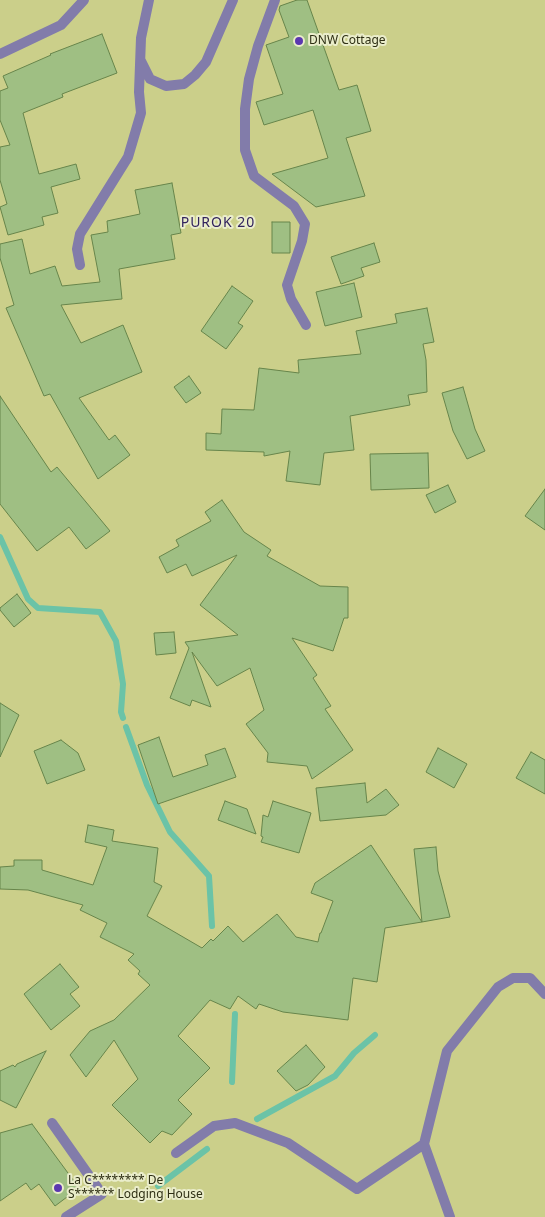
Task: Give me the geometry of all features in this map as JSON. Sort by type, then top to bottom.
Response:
[{"type":"street","points":[[0,54],[61,25],[84,0]]},
{"type":"street","points":[[80,265],[77,249],[80,234],[128,158],[141,113],[139,92],[141,38],[149,0]]},
{"type":"street","points":[[141,60],[150,79],[166,86],[184,84],[206,62],[233,0]]},
{"type":"street","points":[[275,0],[258,46],[249,79],[245,109],[244,150],[254,176],[294,206],[305,224],[302,241],[287,286],[291,299],[306,325]]},
{"type":"street","points":[[450,1217],[424,1144],[447,1051],[498,987],[513,978],[530,978],[545,994]]},
{"type":"street","points":[[52,1123],[102,1194],[66,1217]]},
{"type":"street","points":[[176,1153],[214,1126],[235,1124],[288,1143],[357,1189],[424,1144]]},
{"type":"building","points":[[297,0],[307,0],[339,90],[357,85],[371,131],[346,138],[365,196],[316,207],[272,174],[328,158],[313,110],[264,125],[256,102],[283,94],[266,45],[289,37],[279,10],[280,6]]},
{"type":"building","points":[[102,34],[117,73],[62,94],[63,97],[23,113],[39,174],[76,164],[80,179],[51,187],[58,213],[42,217],[44,225],[8,235],[0,207],[7,204],[0,180],[0,147],[10,145],[0,120],[0,91],[8,88],[3,76],[50,54]]},
{"type":"building","points":[[172,183],[181,233],[171,235],[175,259],[119,269],[122,299],[61,305],[81,343],[123,325],[142,372],[79,398],[109,440],[115,435],[130,455],[98,479],[50,394],[44,396],[6,308],[14,305],[0,258],[0,244],[22,239],[30,274],[55,266],[62,286],[100,282],[91,235],[108,232],[107,221],[140,214],[135,190]]},
{"type":"building","points":[[272,222],[290,222],[290,253],[272,253]]},
{"type":"building","points":[[374,243],[380,262],[361,268],[364,276],[341,284],[331,257]]},
{"type":"building","points":[[354,283],[362,317],[325,326],[316,292]]},
{"type":"building","points":[[232,286],[253,301],[238,323],[243,326],[226,349],[201,331]]},
{"type":"building","points":[[427,308],[434,342],[423,344],[426,360],[427,392],[408,395],[410,405],[350,416],[354,450],[324,453],[320,485],[286,481],[290,451],[264,456],[264,452],[206,450],[206,433],[221,434],[222,409],[254,410],[259,368],[299,373],[298,360],[361,354],[356,331],[397,323],[395,314]]},
{"type":"building","points":[[189,376],[201,393],[186,403],[174,387]]},
{"type":"building","points":[[463,387],[475,429],[485,451],[467,459],[453,431],[442,393]]},
{"type":"building","points":[[0,396],[51,472],[57,467],[110,531],[86,549],[69,527],[37,551],[0,504]]},
{"type":"building","points":[[428,453],[429,488],[371,490],[370,454]]},
{"type":"building","points":[[448,485],[456,502],[435,513],[426,495]]},
{"type":"building","points":[[545,489],[545,530],[525,516]]},
{"type":"building","points":[[222,500],[244,532],[271,550],[267,556],[320,586],[348,587],[348,618],[344,618],[333,651],[292,638],[317,675],[313,678],[331,706],[325,709],[353,750],[312,779],[307,766],[267,762],[268,753],[246,724],[264,710],[250,668],[217,686],[192,652],[211,707],[192,700],[190,706],[170,698],[189,648],[185,642],[238,635],[200,605],[237,555],[192,576],[186,564],[167,573],[159,557],[179,546],[176,540],[211,521],[205,512]]},
{"type":"building","points":[[17,594],[31,613],[14,627],[0,608]]},
{"type":"building","points":[[174,632],[176,653],[156,655],[154,633]]},
{"type":"building","points":[[0,703],[19,715],[0,757]]},
{"type":"building","points":[[159,737],[173,777],[208,765],[205,755],[225,748],[236,777],[158,804],[138,745]]},
{"type":"building","points":[[61,740],[78,753],[85,770],[47,784],[34,751]]},
{"type":"building","points":[[438,748],[467,764],[454,788],[426,772]]},
{"type":"building","points":[[531,752],[545,760],[545,794],[516,778]]},
{"type":"building","points":[[365,783],[367,803],[386,789],[399,805],[386,815],[320,821],[316,788]]},
{"type":"building","points":[[225,801],[247,809],[256,834],[218,820]]},
{"type":"building","points":[[273,801],[311,813],[299,853],[261,842],[263,837],[261,836],[263,815],[268,817]]},
{"type":"building","points":[[88,825],[114,830],[112,841],[158,848],[154,882],[162,886],[147,916],[202,948],[211,939],[213,941],[228,926],[243,942],[277,914],[296,937],[318,942],[333,901],[311,893],[315,883],[371,845],[422,922],[385,928],[377,982],[353,978],[348,1020],[283,1012],[259,1004],[256,1009],[238,996],[230,1009],[210,1000],[178,1036],[210,1068],[178,1100],[192,1114],[172,1135],[162,1131],[150,1143],[112,1105],[138,1079],[114,1040],[86,1077],[70,1055],[90,1031],[114,1020],[150,985],[138,974],[140,971],[128,960],[134,954],[100,937],[107,923],[80,910],[83,905],[28,890],[0,889],[0,867],[14,866],[14,860],[42,860],[42,870],[93,885],[107,847],[85,842]]},
{"type":"building","points":[[436,847],[438,871],[450,917],[422,922],[414,849]]},
{"type":"building","points":[[60,964],[79,987],[70,994],[80,1006],[51,1030],[24,994]]},
{"type":"building","points":[[306,1045],[325,1067],[308,1085],[296,1091],[277,1071]]},
{"type":"building","points":[[46,1051],[16,1108],[0,1100],[0,1071],[13,1065],[15,1067],[17,1064]]},
{"type":"building","points":[[32,1124],[79,1188],[55,1206],[39,1184],[31,1190],[26,1183],[0,1201],[0,1133]]},
{"type":"waterway","points":[[0,537],[28,599],[38,608],[100,612],[116,641],[123,684],[121,712],[123,718]]},
{"type":"waterway","points":[[126,727],[147,785],[170,832],[209,876],[212,926]]},
{"type":"waterway","points":[[232,1082],[235,1014]]},
{"type":"waterway","points":[[257,1119],[335,1076],[354,1053],[375,1035]]},
{"type":"waterway","points":[[158,1186],[207,1149]]},
{"type":"place","name":"DNW Cottage","points":[[299,41]]},
{"type":"place","name":"La C******** De S****** Lodging House","points":[[58,1188]]},
{"type":"district","name":"PUROK 20","points":[[218,223]]}]
